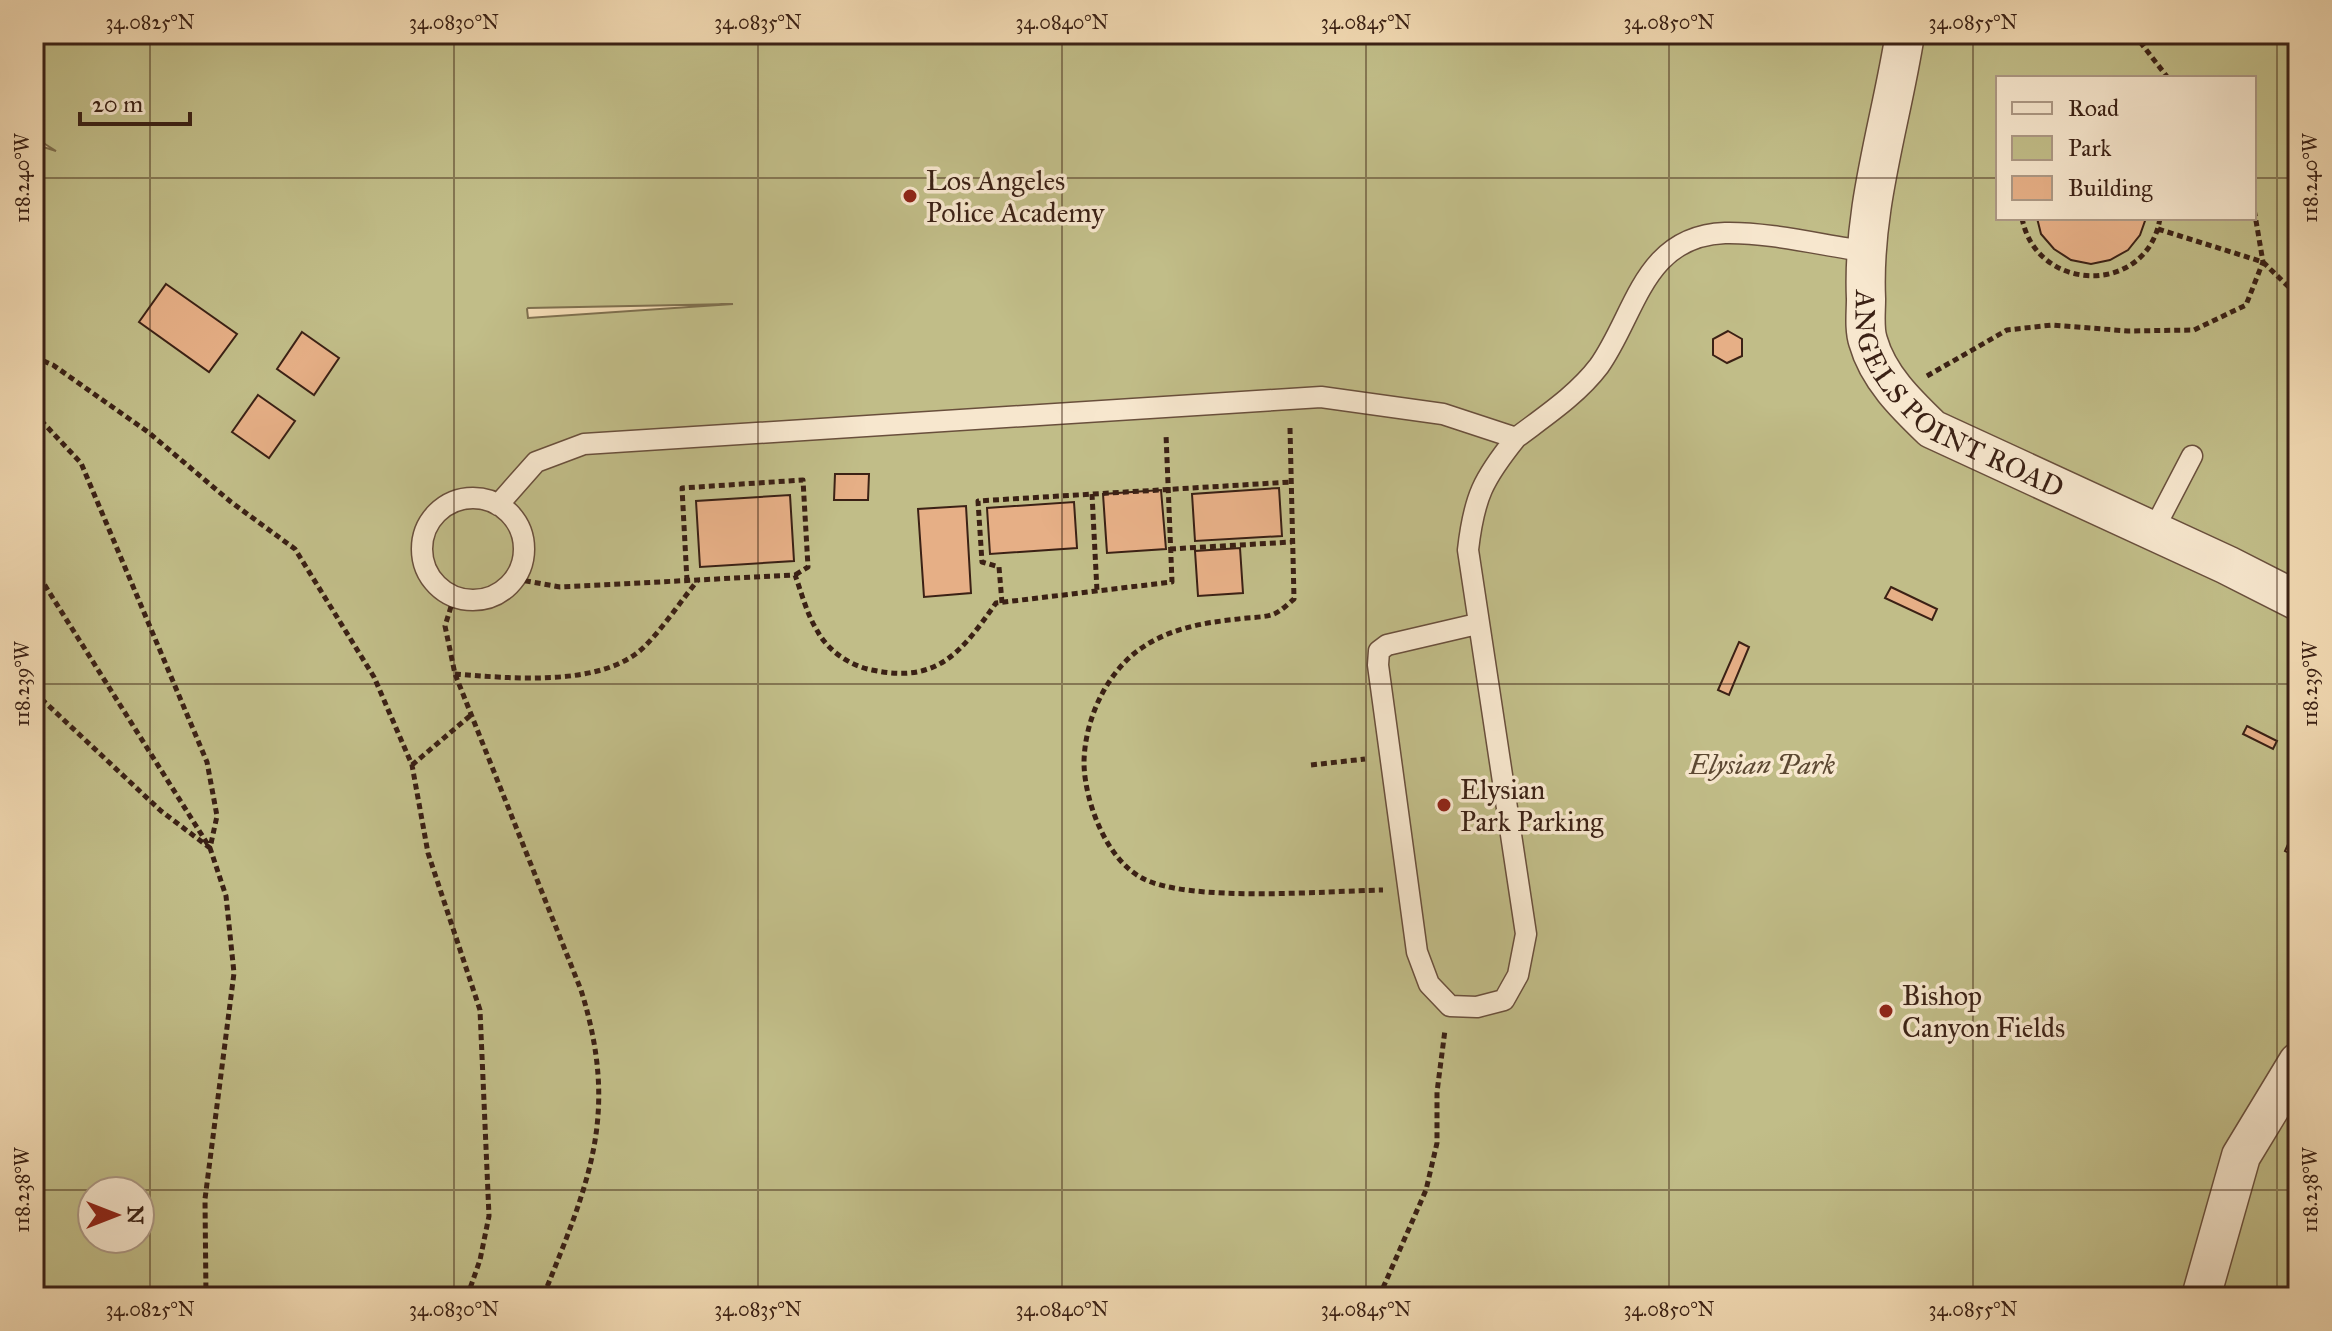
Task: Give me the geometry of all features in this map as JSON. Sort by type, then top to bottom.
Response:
[{"type":"street","name":"ANGELS POINT ROAD","points":[[1905,34],[1895,100],[1875,173],[1864,251],[1868,341],[1896,395],[1932,429],[2298,601]]},
{"type":"street","points":[[2201,1297],[2241,1156],[2298,1062]]},
{"type":"lane","points":[[1477,624],[1387,645],[1379,651],[1378,665],[1417,952],[1429,984],[1450,1006],[1477,1007],[1504,1000],[1518,975],[1526,934],[1468,550],[1472,514],[1486,475],[1516,438],[1578,390],[1597,368],[1614,343],[1634,296],[1654,266],[1686,242],[1724,233],[1864,251]]},
{"type":"lane","points":[[498,505],[536,462],[584,444],[1321,397],[1443,414],[1516,438]]},
{"type":"lane","points":[[2153,531],[2192,456]]},
{"type":"lane","points":[[466,498],[498,505],[512,515],[520,530],[523,555],[515,579],[487,598],[454,597],[429,576],[423,560],[426,527],[436,513],[466,498]]},
{"type":"path","points":[[2134,34],[2166,76]]},
{"type":"path","points":[[2023,220],[2030,243],[2046,261],[2065,273],[2088,278],[2110,275],[2131,266],[2148,249],[2160,220]]},
{"type":"path","points":[[1896,395],[2007,330],[2052,325],[2128,331],[2194,330],[2246,305],[2263,262],[2256,220]]},
{"type":"path","points":[[2158,229],[2263,262],[2298,296]]},
{"type":"path","points":[[34,357],[53,365],[148,432],[231,502],[295,549],[374,677],[412,765],[428,853],[480,1010],[489,1216],[480,1260],[467,1297]]},
{"type":"path","points":[[1289,399],[1294,599],[1274,614],[1209,622],[1164,633],[1135,653],[1107,681],[1084,752],[1085,789],[1113,852],[1141,878],[1178,889],[1207,892],[1408,890]]},
{"type":"path","points":[[795,575],[818,634],[859,668],[908,676],[933,669],[970,639],[996,603],[1172,582],[1164,407]]},
{"type":"path","points":[[34,413],[81,463],[207,762],[217,816],[210,848]]},
{"type":"path","points":[[515,579],[560,587],[687,581],[795,575],[808,567],[803,480],[682,488],[687,581]]},
{"type":"path","points":[[1002,603],[999,567],[982,562],[978,501],[1291,482]]},
{"type":"path","points":[[1092,494],[1097,591]]},
{"type":"path","points":[[1170,549],[1292,542]]},
{"type":"path","points":[[34,568],[210,848],[226,896],[234,973],[205,1199],[206,1297]]},
{"type":"path","points":[[455,674],[529,679],[595,673],[642,649],[698,580]]},
{"type":"path","points":[[454,597],[445,626],[455,674],[581,990],[596,1038],[598,1136],[574,1219],[543,1297]]},
{"type":"path","points":[[34,692],[161,811],[210,848]]},
{"type":"path","points":[[412,765],[471,715]]},
{"type":"path","points":[[1311,765],[1390,757]]},
{"type":"path","points":[[1379,1297],[1426,1190],[1437,1143],[1440,1058],[1450,1006]]},
{"type":"green space","name":"Elysian Park","points":[[34,34],[2298,34],[2298,1297],[34,1297],[34,144],[56,151],[34,137]],"holes":[[[733,304],[528,318],[528,308]]]},
{"type":"building","points":[[2038,220],[2145,220],[2140,235],[2128,250],[2110,260],[2091,264],[2071,260],[2054,249],[2041,234]]},
{"type":"building","points":[[166,284],[237,334],[209,372],[139,322]]},
{"type":"building","points":[[1728,331],[1742,339],[1742,356],[1727,363],[1713,355],[1713,339]]},
{"type":"building","points":[[302,332],[339,358],[314,395],[277,369]]},
{"type":"building","points":[[258,395],[295,421],[269,458],[232,432]]},
{"type":"building","points":[[835,474],[869,474],[868,500],[834,500]]},
{"type":"building","points":[[1279,488],[1282,536],[1195,541],[1192,494]]},
{"type":"building","points":[[1161,490],[1166,549],[1107,553],[1103,494]]},
{"type":"building","points":[[790,495],[794,561],[700,567],[696,501]]},
{"type":"building","points":[[1074,502],[1077,548],[990,554],[987,508]]},
{"type":"building","points":[[966,506],[971,593],[924,597],[918,509]]},
{"type":"building","points":[[1240,548],[1243,593],[1198,596],[1195,551]]},
{"type":"building","points":[[1891,587],[1937,609],[1932,620],[1885,598]]},
{"type":"building","points":[[1739,642],[1749,647],[1729,695],[1718,690]]},
{"type":"building","points":[[2247,726],[2277,741],[2273,749],[2243,734]]},
{"type":"building","points":[[2298,822],[2298,850],[2295,856],[2285,851]]},
{"type":"place","name":"Los Angeles Police Academy","points":[[910,196]]},
{"type":"place","name":"Elysian Park Parking","points":[[1444,805]]},
{"type":"place","name":"Bishop Canyon Fields","points":[[1886,1011]]}]
